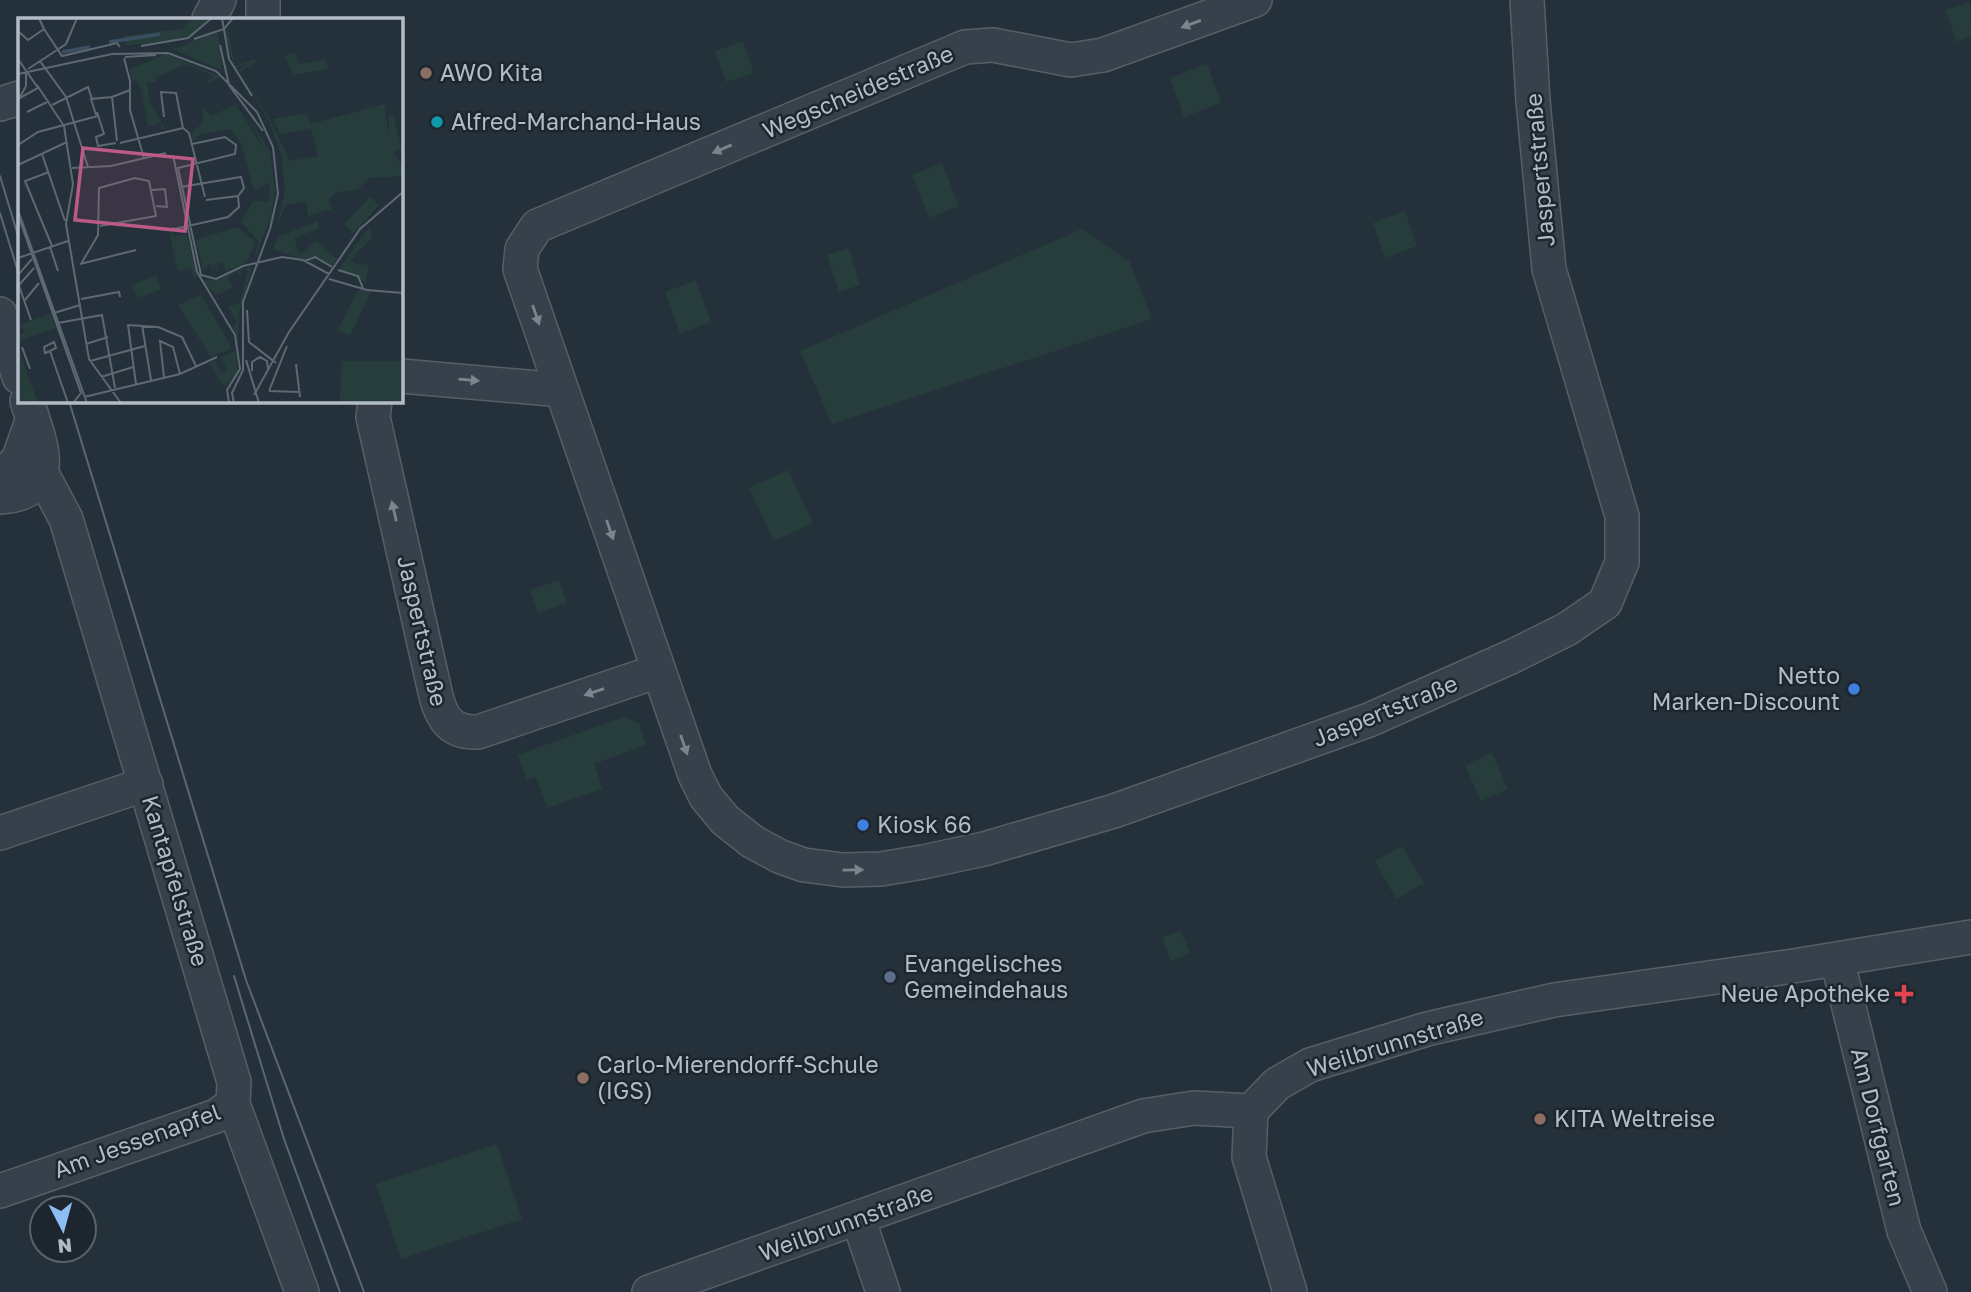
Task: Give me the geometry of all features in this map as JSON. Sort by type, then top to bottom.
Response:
[{"type":"street","points":[[210,18],[219,0]]},
{"type":"street","points":[[263,0],[263,18]]},
{"type":"street","name":"Wegscheidestraße","points":[[522,249],[537,226],[965,47],[993,46],[1071,60],[1092,57],[1255,0]]},
{"type":"street","name":"Jaspertstraße","points":[[522,249],[520,269],[658,671],[695,775],[706,797],[725,820],[753,842],[793,861],[843,870],[881,869],[1022,839],[1253,763],[1382,715],[1567,629],[1605,603],[1622,562],[1622,516],[1549,269],[1533,101],[1527,0]]},
{"type":"street","points":[[0,104],[18,98]]},
{"type":"street","points":[[0,314],[18,374]]},
{"type":"street","points":[[402,376],[562,390]]},
{"type":"street","name":"Jaspertstraße","points":[[375,402],[373,416],[436,696],[445,721],[455,729],[478,732],[658,671]]},
{"type":"street","points":[[0,497],[18,494],[41,472],[44,449],[30,411]]},
{"type":"street","points":[[0,477],[18,460],[30,411]]},
{"type":"street","name":"Kantapfelstraße","points":[[41,472],[66,519],[234,1082],[233,1104],[302,1292]]},
{"type":"street","points":[[0,833],[146,784]]},
{"type":"street","name":"Weilbrunnstraße","points":[[649,1292],[1143,1116],[1194,1108],[1251,1111],[1277,1084],[1310,1065],[1427,1029],[1554,1000],[1971,937]]},
{"type":"street","name":"Am Dorfgarten","points":[[1837,959],[1904,1231],[1930,1292]]},
{"type":"street","name":"Am Jessenapfel","points":[[0,1191],[216,1116],[233,1104]]},
{"type":"street","points":[[1251,1111],[1249,1157],[1290,1292]]},
{"type":"street","points":[[858,1218],[883,1292]]},
{"type":"green space","points":[[1970,2],[1971,37],[1956,42],[1946,10]]},
{"type":"green space","points":[[743,41],[754,73],[726,82],[715,51]]},
{"type":"green space","points":[[1207,64],[1221,103],[1184,117],[1170,78]]},
{"type":"green space","points":[[942,163],[959,206],[929,218],[912,175]]},
{"type":"green space","points":[[1405,211],[1417,246],[1385,258],[1373,223]]},
{"type":"green space","points":[[1082,229],[1130,262],[1152,319],[832,424],[800,351]]},
{"type":"green space","points":[[849,248],[860,285],[839,292],[827,255]]},
{"type":"green space","points":[[696,280],[711,322],[680,333],[665,292]]},
{"type":"green space","points":[[788,470],[813,523],[774,541],[749,488]]},
{"type":"green space","points":[[559,580],[567,603],[538,613],[530,590]]},
{"type":"green space","points":[[624,717],[639,723],[646,745],[594,764],[603,789],[547,808],[536,777],[527,780],[517,755]]},
{"type":"green space","points":[[1492,753],[1508,789],[1481,801],[1465,765]]},
{"type":"green space","points":[[1402,846],[1424,883],[1396,899],[1375,861]]},
{"type":"green space","points":[[1181,930],[1190,953],[1171,961],[1162,938]]},
{"type":"green space","points":[[497,1144],[522,1219],[401,1259],[376,1184]]},
{"type":"tram line","points":[[0,176],[18,236]]},
{"type":"tram line","points":[[0,213],[18,272]]},
{"type":"tram line","points":[[69,402],[246,980],[364,1292]]},
{"type":"tram line","points":[[234,976],[284,1139],[340,1292]]},
{"type":"place","name":"AWO Kita","points":[[426,73]]},
{"type":"place","name":"Alfred-Marchand-Haus","points":[[437,122]]},
{"type":"place","name":"Netto Marken-Discount","points":[[1854,689]]},
{"type":"place","name":"Kiosk 66","points":[[863,825]]},
{"type":"place","name":"Evangelisches Gemeindehaus","points":[[890,977]]},
{"type":"place","name":"Neue Apotheke","points":[[1904,994]]},
{"type":"place","name":"Carlo-Mierendorff-Schule (IGS)","points":[[583,1078]]},
{"type":"place","name":"KITA Weltreise","points":[[1540,1119]]}]
